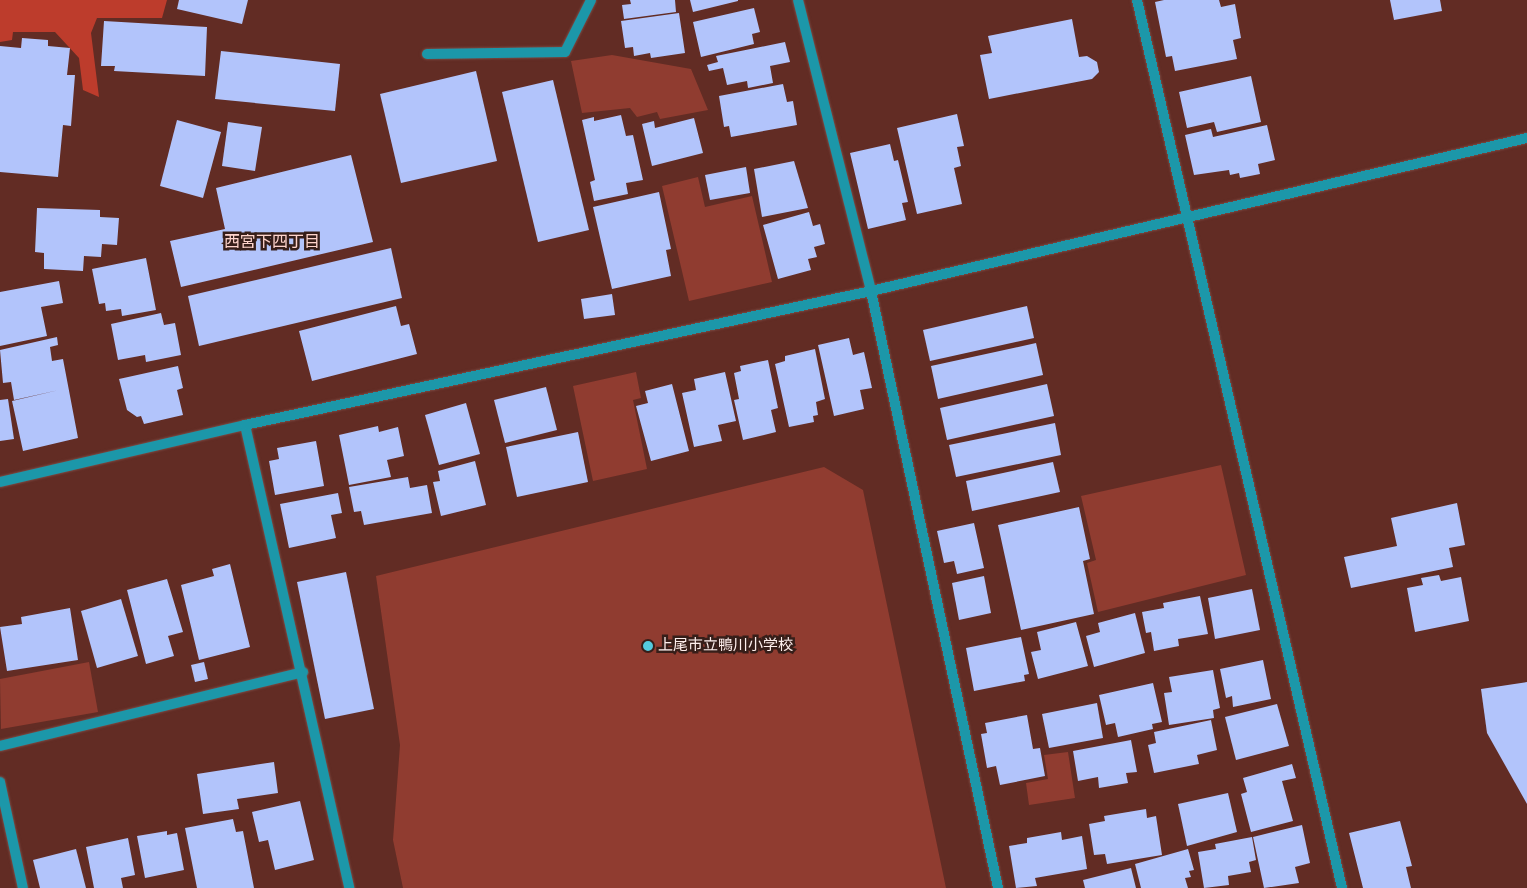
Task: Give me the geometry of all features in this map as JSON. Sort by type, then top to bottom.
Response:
[{"type":"street","points":[[427,54],[565,52],[591,0]]},
{"type":"street","points":[[798,0],[871,291],[998,888]]},
{"type":"street","points":[[1137,0],[1342,888]]},
{"type":"street","points":[[0,482],[245,425],[871,291],[1186,215],[1527,138]]},
{"type":"street","points":[[245,425],[303,672],[349,888]]},
{"type":"street","points":[[0,746],[303,672]]},
{"type":"street","points":[[0,782],[23,888]]},
{"type":"shaded area","points":[[0,0],[167,0],[162,18],[97,18],[91,33],[99,97],[83,90],[79,58],[55,32],[13,32],[12,40],[0,42]]},
{"type":"shaded area","points":[[612,55],[691,69],[708,110],[660,119],[657,112],[637,117],[630,108],[582,113],[571,61]]},
{"type":"shaded area","points":[[698,177],[705,207],[752,196],[772,282],[689,301],[662,186]]},
{"type":"shaded area","points":[[636,372],[641,398],[633,400],[647,469],[593,481],[573,386]]},
{"type":"shaded area","points":[[1221,465],[1246,575],[1098,612],[1087,563],[1096,560],[1081,496]]},
{"type":"shaded area","name":"上尾市立鴨川小学校","points":[[824,467],[863,490],[946,888],[403,888],[393,840],[400,745],[376,576]]},
{"type":"shaded area","points":[[89,662],[98,712],[1,729],[0,679]]},
{"type":"shaded area","points":[[1068,752],[1075,798],[1029,805],[1026,783],[1048,779],[1044,755]]},
{"type":"building","points":[[179,0],[248,0],[242,24],[177,9]]},
{"type":"building","points":[[630,0],[675,0],[676,12],[624,19],[622,5],[631,4]]},
{"type":"building","points":[[690,0],[738,0],[738,1],[693,12]]},
{"type":"building","points":[[1164,0],[1219,0],[1221,7],[1235,4],[1241,38],[1233,40],[1237,59],[1175,71],[1172,56],[1166,57],[1155,2]]},
{"type":"building","points":[[1390,0],[1440,0],[1442,11],[1394,20]]},
{"type":"building","points":[[754,8],[760,32],[752,34],[754,44],[701,57],[693,22]]},
{"type":"building","points":[[679,13],[685,53],[651,58],[650,53],[634,56],[633,47],[625,48],[621,21]]},
{"type":"building","points":[[1072,19],[1079,57],[1087,56],[1097,62],[1099,72],[1092,79],[989,99],[980,55],[992,53],[988,36]]},
{"type":"building","points":[[104,21],[207,27],[205,76],[114,71],[115,66],[101,66]]},
{"type":"building","points":[[22,38],[48,40],[48,46],[70,48],[67,75],[75,75],[71,126],[63,125],[58,177],[0,172],[0,46],[21,48]]},
{"type":"building","points":[[785,42],[790,62],[770,66],[773,83],[748,88],[747,81],[727,85],[723,68],[709,71],[707,65],[718,62],[716,56]]},
{"type":"building","points":[[221,51],[340,64],[335,111],[215,99]]},
{"type":"building","points":[[476,71],[497,161],[401,183],[380,94]]},
{"type":"building","points":[[1251,76],[1261,122],[1217,132],[1214,122],[1187,128],[1179,92]]},
{"type":"building","points":[[553,80],[589,230],[538,242],[502,92]]},
{"type":"building","points":[[783,84],[787,102],[793,101],[797,125],[731,137],[729,126],[724,127],[719,96]]},
{"type":"building","points":[[957,114],[964,146],[957,147],[961,166],[954,168],[962,204],[917,214],[897,128]]},
{"type":"building","points":[[621,115],[626,136],[633,135],[643,180],[626,183],[628,194],[594,201],[590,182],[595,180],[582,120],[594,117],[594,121]]},
{"type":"building","points":[[694,118],[703,153],[652,166],[642,124],[654,121],[655,128]]},
{"type":"building","points":[[177,120],[221,132],[203,198],[160,186]]},
{"type":"building","points":[[228,122],[262,127],[255,171],[222,166]]},
{"type":"building","points":[[1267,125],[1275,160],[1258,164],[1260,174],[1240,178],[1239,173],[1230,175],[1229,170],[1194,175],[1185,135],[1211,129],[1213,137]]},
{"type":"building","points":[[890,144],[894,161],[898,160],[908,202],[902,203],[906,220],[868,229],[850,153]]},
{"type":"building","points":[[351,155],[373,242],[181,287],[170,241],[225,229],[216,188]]},
{"type":"building","points":[[794,161],[808,208],[762,217],[754,169]]},
{"type":"building","points":[[746,167],[750,193],[710,200],[705,175]]},
{"type":"building","points":[[659,192],[671,249],[666,250],[671,276],[612,289],[593,207]]},
{"type":"building","points":[[37,208],[100,210],[100,217],[119,218],[117,245],[102,244],[101,257],[84,256],[83,271],[44,269],[44,253],[35,252]]},
{"type":"building","points":[[809,212],[813,226],[820,224],[825,244],[814,247],[817,257],[808,259],[811,270],[778,279],[763,225]]},
{"type":"building","points":[[391,248],[402,298],[199,346],[188,296]]},
{"type":"building","points":[[146,258],[156,310],[122,316],[121,309],[106,311],[105,303],[99,304],[92,269]]},
{"type":"building","points":[[59,281],[63,303],[41,307],[47,336],[0,346],[0,292]]},
{"type":"building","points":[[612,294],[615,315],[584,319],[581,299]]},
{"type":"building","points":[[396,306],[401,326],[409,324],[417,354],[312,381],[299,331]]},
{"type":"building","points":[[1027,306],[1034,338],[930,361],[923,330]]},
{"type":"building","points":[[161,313],[164,325],[175,323],[181,355],[146,362],[145,355],[118,360],[111,324]]},
{"type":"building","points":[[57,337],[58,345],[50,347],[52,361],[63,359],[78,438],[23,451],[12,401],[59,390],[14,400],[11,382],[3,383],[0,350]]},
{"type":"building","points":[[849,338],[853,355],[864,352],[872,388],[860,390],[864,409],[834,416],[818,345]]},
{"type":"building","points":[[1036,343],[1043,375],[938,399],[931,366]]},
{"type":"building","points":[[815,349],[825,399],[816,402],[818,415],[813,416],[814,422],[789,427],[775,364],[785,361],[785,356]]},
{"type":"building","points":[[768,360],[778,408],[771,410],[776,432],[743,440],[734,400],[739,399],[734,373],[741,371],[740,366]]},
{"type":"building","points":[[178,366],[183,388],[177,390],[183,415],[144,424],[141,416],[137,417],[127,410],[119,379]]},
{"type":"building","points":[[725,372],[736,421],[718,425],[722,441],[694,447],[682,393],[696,390],[694,379]]},
{"type":"building","points":[[672,384],[689,451],[651,461],[636,406],[648,403],[645,391]]},
{"type":"building","points":[[1047,384],[1054,416],[947,440],[940,408]]},
{"type":"building","points":[[546,387],[557,430],[505,443],[494,400]]},
{"type":"building","points":[[8,399],[14,439],[0,441],[0,400]]},
{"type":"building","points":[[466,403],[480,454],[439,465],[425,415]]},
{"type":"building","points":[[1055,423],[1061,455],[956,477],[949,445]]},
{"type":"building","points":[[378,426],[379,432],[398,427],[404,456],[387,460],[391,477],[349,485],[339,435]]},
{"type":"building","points":[[578,432],[588,482],[517,497],[506,447]]},
{"type":"building","points":[[316,441],[324,486],[275,495],[269,461],[279,459],[277,448]]},
{"type":"building","points":[[475,461],[486,505],[441,516],[433,482],[440,481],[438,471]]},
{"type":"building","points":[[1053,462],[1060,492],[972,511],[966,481]]},
{"type":"building","points":[[408,477],[410,488],[427,485],[432,513],[364,525],[361,511],[354,512],[349,487]]},
{"type":"building","points":[[338,493],[342,513],[331,515],[336,538],[289,548],[280,504]]},
{"type":"building","points":[[1457,503],[1465,545],[1449,548],[1453,567],[1351,588],[1344,557],[1397,546],[1391,518]]},
{"type":"building","points":[[1079,507],[1090,559],[1083,561],[1094,614],[1021,630],[998,525]]},
{"type":"building","points":[[974,523],[984,568],[957,574],[954,561],[944,563],[937,531]]},
{"type":"building","points":[[230,564],[250,647],[199,660],[181,585],[214,576],[212,569]]},
{"type":"building","points":[[346,572],[374,709],[325,719],[297,582]]},
{"type":"building","points":[[1439,575],[1441,581],[1461,577],[1469,621],[1415,632],[1407,588],[1423,585],[1421,578]]},
{"type":"building","points":[[984,576],[991,613],[959,620],[952,583]]},
{"type":"building","points":[[167,579],[183,632],[168,636],[174,656],[146,664],[127,590]]},
{"type":"building","points":[[1252,589],[1260,630],[1215,639],[1208,598]]},
{"type":"building","points":[[1200,596],[1208,634],[1178,639],[1179,646],[1154,651],[1151,632],[1146,633],[1142,612],[1164,608],[1163,603]]},
{"type":"building","points":[[121,599],[138,656],[97,668],[81,611]]},
{"type":"building","points":[[70,608],[78,660],[7,671],[0,627],[22,624],[21,617]]},
{"type":"building","points":[[1135,613],[1145,653],[1094,667],[1086,636],[1100,632],[1098,623]]},
{"type":"building","points":[[1076,622],[1088,666],[1038,679],[1031,652],[1041,650],[1037,632]]},
{"type":"building","points":[[1021,637],[1029,674],[1024,675],[1025,681],[974,691],[966,648]]},
{"type":"building","points":[[1263,660],[1271,699],[1233,707],[1232,696],[1226,698],[1220,669]]},
{"type":"building","points":[[204,662],[208,679],[195,682],[191,665]]},
{"type":"building","points":[[1213,670],[1220,708],[1213,710],[1214,718],[1169,725],[1164,693],[1172,692],[1169,677]]},
{"type":"building","points":[[1527,682],[1527,804],[1487,733],[1481,689]]},
{"type":"building","points":[[1153,683],[1162,722],[1152,724],[1153,729],[1118,737],[1115,723],[1106,725],[1099,695]]},
{"type":"building","points":[[1097,703],[1103,738],[1049,748],[1042,714]]},
{"type":"building","points":[[1277,704],[1289,746],[1236,760],[1225,717]]},
{"type":"building","points":[[1027,715],[1033,749],[1040,748],[1045,776],[1000,785],[996,766],[987,768],[981,734],[987,733],[985,723]]},
{"type":"building","points":[[1211,720],[1217,750],[1197,755],[1199,764],[1154,773],[1148,745],[1156,743],[1154,732]]},
{"type":"building","points":[[1131,740],[1137,772],[1126,773],[1128,783],[1099,788],[1098,777],[1078,781],[1073,751]]},
{"type":"building","points":[[274,762],[278,793],[237,799],[239,809],[203,814],[197,774]]},
{"type":"building","points":[[1292,764],[1296,778],[1282,781],[1293,821],[1251,832],[1241,794],[1247,792],[1243,778]]},
{"type":"building","points":[[1228,793],[1237,832],[1187,846],[1178,804]]},
{"type":"building","points":[[300,801],[314,860],[275,870],[268,840],[259,842],[252,812]]},
{"type":"building","points":[[1146,809],[1147,818],[1156,816],[1162,855],[1107,864],[1105,854],[1094,855],[1089,824],[1105,821],[1104,816]]},
{"type":"building","points":[[233,819],[236,832],[243,831],[254,888],[197,888],[185,828]]},
{"type":"building","points":[[1400,821],[1412,866],[1406,867],[1411,888],[1363,888],[1349,833]]},
{"type":"building","points":[[1302,825],[1310,863],[1295,867],[1299,883],[1264,888],[1253,837]]},
{"type":"building","points":[[167,831],[167,835],[177,833],[184,870],[145,878],[137,836]]},
{"type":"building","points":[[1061,832],[1062,840],[1082,836],[1087,869],[1035,878],[1037,886],[1016,888],[1009,846],[1027,843],[1027,838]]},
{"type":"building","points":[[1252,837],[1256,860],[1249,862],[1251,872],[1228,876],[1229,885],[1204,888],[1198,852],[1216,849],[1215,844]]},
{"type":"building","points":[[128,838],[135,875],[121,878],[123,888],[94,888],[86,847]]},
{"type":"building","points":[[76,849],[86,888],[40,888],[33,860]]},
{"type":"building","points":[[1188,849],[1194,870],[1189,871],[1191,877],[1185,878],[1188,888],[1141,888],[1135,864]]},
{"type":"building","points":[[1131,868],[1136,888],[1085,888],[1083,880]]},
{"type":"place","name":"上尾市立鴨川小学校","points":[[648,646]]},
{"type":"district","name":"西宮下四丁目","points":[[272,242]]}]
